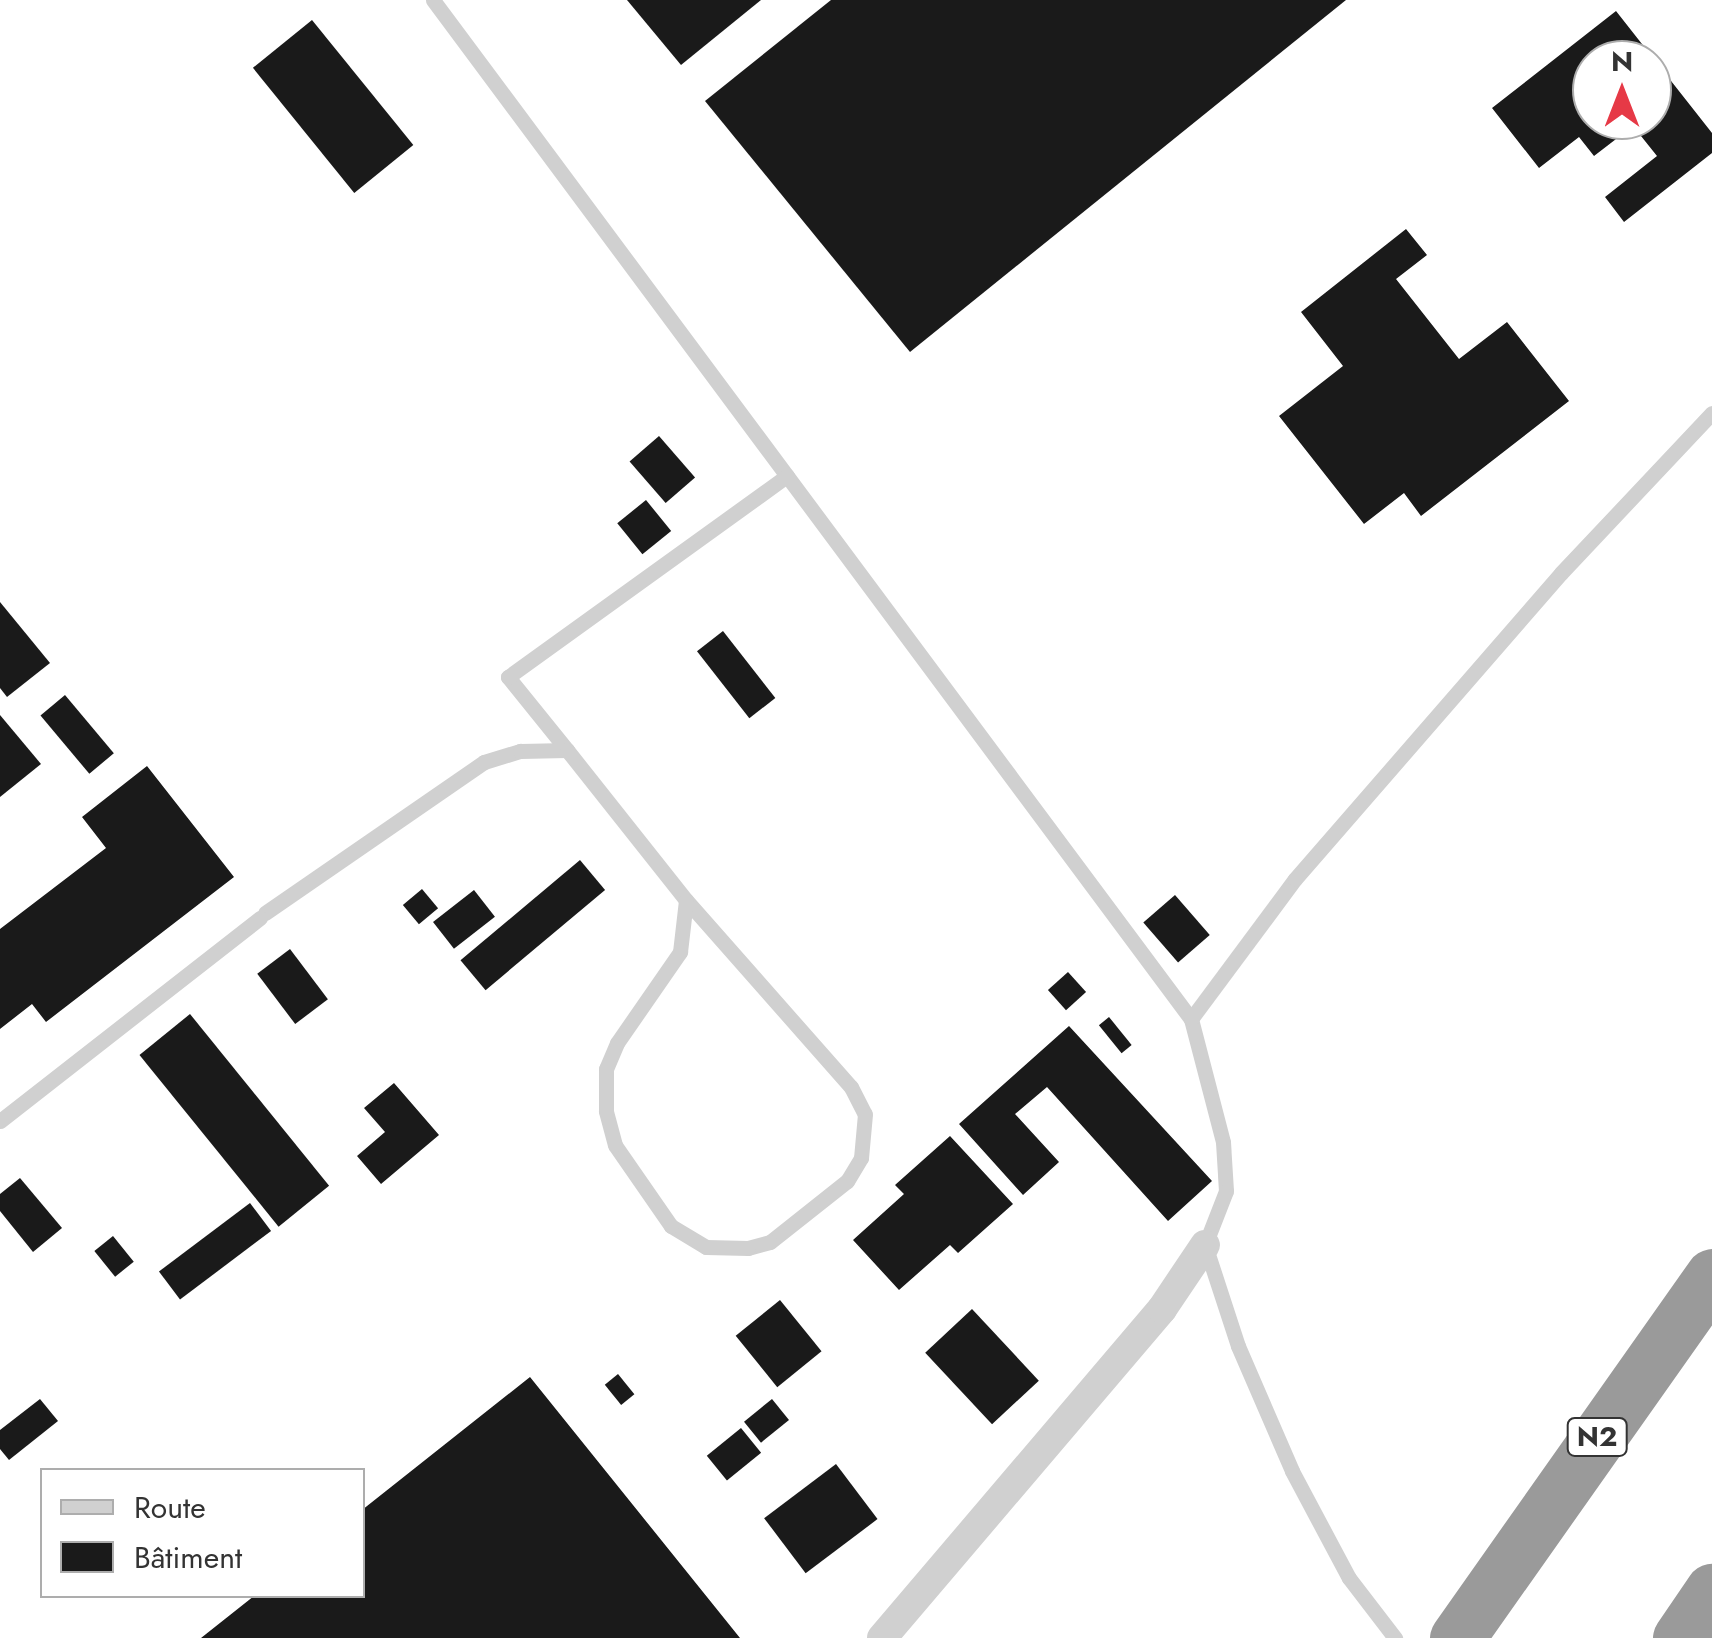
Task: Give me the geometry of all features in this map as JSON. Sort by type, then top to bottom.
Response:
[{"type":"highway","name":"N2","points":[[1470,1618],[1712,1276]]},
{"type":"highway","points":[[1680,1638],[1712,1591]]},
{"type":"street","points":[[882,1638],[1162,1308],[1205,1245]]},
{"type":"lane","points":[[433,0],[1192,1019],[1224,1142],[1226,1192],[1205,1245],[1238,1346],[1292,1471],[1350,1578],[1395,1638]]},
{"type":"lane","points":[[1192,1019],[1295,879],[1561,573],[1712,414]]},
{"type":"lane","points":[[686,900],[680,952],[618,1043],[606,1069],[606,1111],[615,1144],[671,1226],[706,1247],[748,1248],[770,1242],[848,1182],[861,1158],[865,1114],[851,1087],[686,900],[508,677],[786,476]]},
{"type":"lane","points":[[0,1121],[262,916],[484,762],[520,751],[567,750]]},
{"type":"building","points":[[627,0],[761,0],[681,65]]},
{"type":"building","points":[[831,0],[1346,0],[910,352],[705,101]]},
{"type":"building","points":[[1616,11],[1639,40],[1579,40]]},
{"type":"building","points":[[312,20],[413,145],[354,193],[253,68]]},
{"type":"building","points":[[1572,45],[1572,140],[1575,140],[1539,168],[1492,108]]},
{"type":"building","points":[[1672,82],[1712,133],[1712,153],[1624,222],[1605,197],[1657,156],[1644,140],[1672,140]]},
{"type":"building","points":[[1581,140],[1615,140],[1594,156]]},
{"type":"building","points":[[1406,229],[1427,255],[1396,279],[1459,359],[1507,322],[1569,401],[1421,516],[1404,493],[1364,524],[1279,416],[1343,366],[1301,312]]},
{"type":"building","points":[[659,436],[695,478],[666,503],[630,462]]},
{"type":"building","points":[[646,500],[671,531],[642,554],[617,523]]},
{"type":"building","points":[[0,602],[50,663],[7,697],[0,688]]},
{"type":"building","points":[[723,631],[775,698],[749,718],[697,651]]},
{"type":"building","points":[[65,695],[114,753],[89,774],[40,716]]},
{"type":"building","points":[[0,715],[41,764],[0,797]]},
{"type":"building","points":[[147,766],[234,877],[46,1022],[32,1004],[0,1029],[0,929],[106,848],[82,817]]},
{"type":"building","points":[[580,860],[605,890],[486,990],[460,960]]},
{"type":"building","points":[[422,889],[438,908],[419,924],[403,905]]},
{"type":"building","points":[[474,890],[495,917],[454,949],[433,922]]},
{"type":"building","points":[[1175,895],[1210,935],[1178,963],[1143,923]]},
{"type":"building","points":[[290,949],[328,999],[295,1024],[257,974]]},
{"type":"building","points":[[1068,972],[1086,992],[1066,1010],[1048,990]]},
{"type":"building","points":[[190,1014],[329,1186],[279,1227],[139,1055]]},
{"type":"building","points":[[1109,1017],[1132,1045],[1122,1053],[1099,1025]]},
{"type":"building","points":[[1069,1026],[1212,1181],[1168,1221],[1047,1087],[1015,1114],[1059,1162],[1023,1195],[959,1124]]},
{"type":"building","points":[[394,1083],[439,1135],[381,1184],[357,1156],[385,1132],[364,1108]]},
{"type":"building","points":[[950,1136],[1013,1204],[958,1253],[950,1245],[899,1290],[853,1240],[904,1194],[895,1185]]},
{"type":"building","points":[[20,1178],[62,1228],[33,1252],[0,1211],[0,1194]]},
{"type":"building","points":[[250,1203],[271,1231],[180,1300],[159,1272]]},
{"type":"building","points":[[113,1236],[134,1262],[115,1277],[94,1251]]},
{"type":"building","points":[[780,1300],[822,1351],[777,1387],[736,1336]]},
{"type":"building","points":[[972,1309],[1039,1381],[992,1424],[925,1353]]},
{"type":"building","points":[[618,1374],[634,1394],[621,1405],[605,1385]]},
{"type":"building","points":[[530,1377],[740,1638],[201,1638],[251,1598],[365,1598],[365,1508]]},
{"type":"building","points":[[40,1399],[58,1421],[9,1460],[0,1449],[0,1430]]},
{"type":"building","points":[[772,1399],[789,1420],[761,1443],[744,1422]]},
{"type":"building","points":[[741,1428],[761,1453],[727,1481],[707,1456]]},
{"type":"building","points":[[836,1464],[878,1519],[806,1573],[764,1518]]}]
